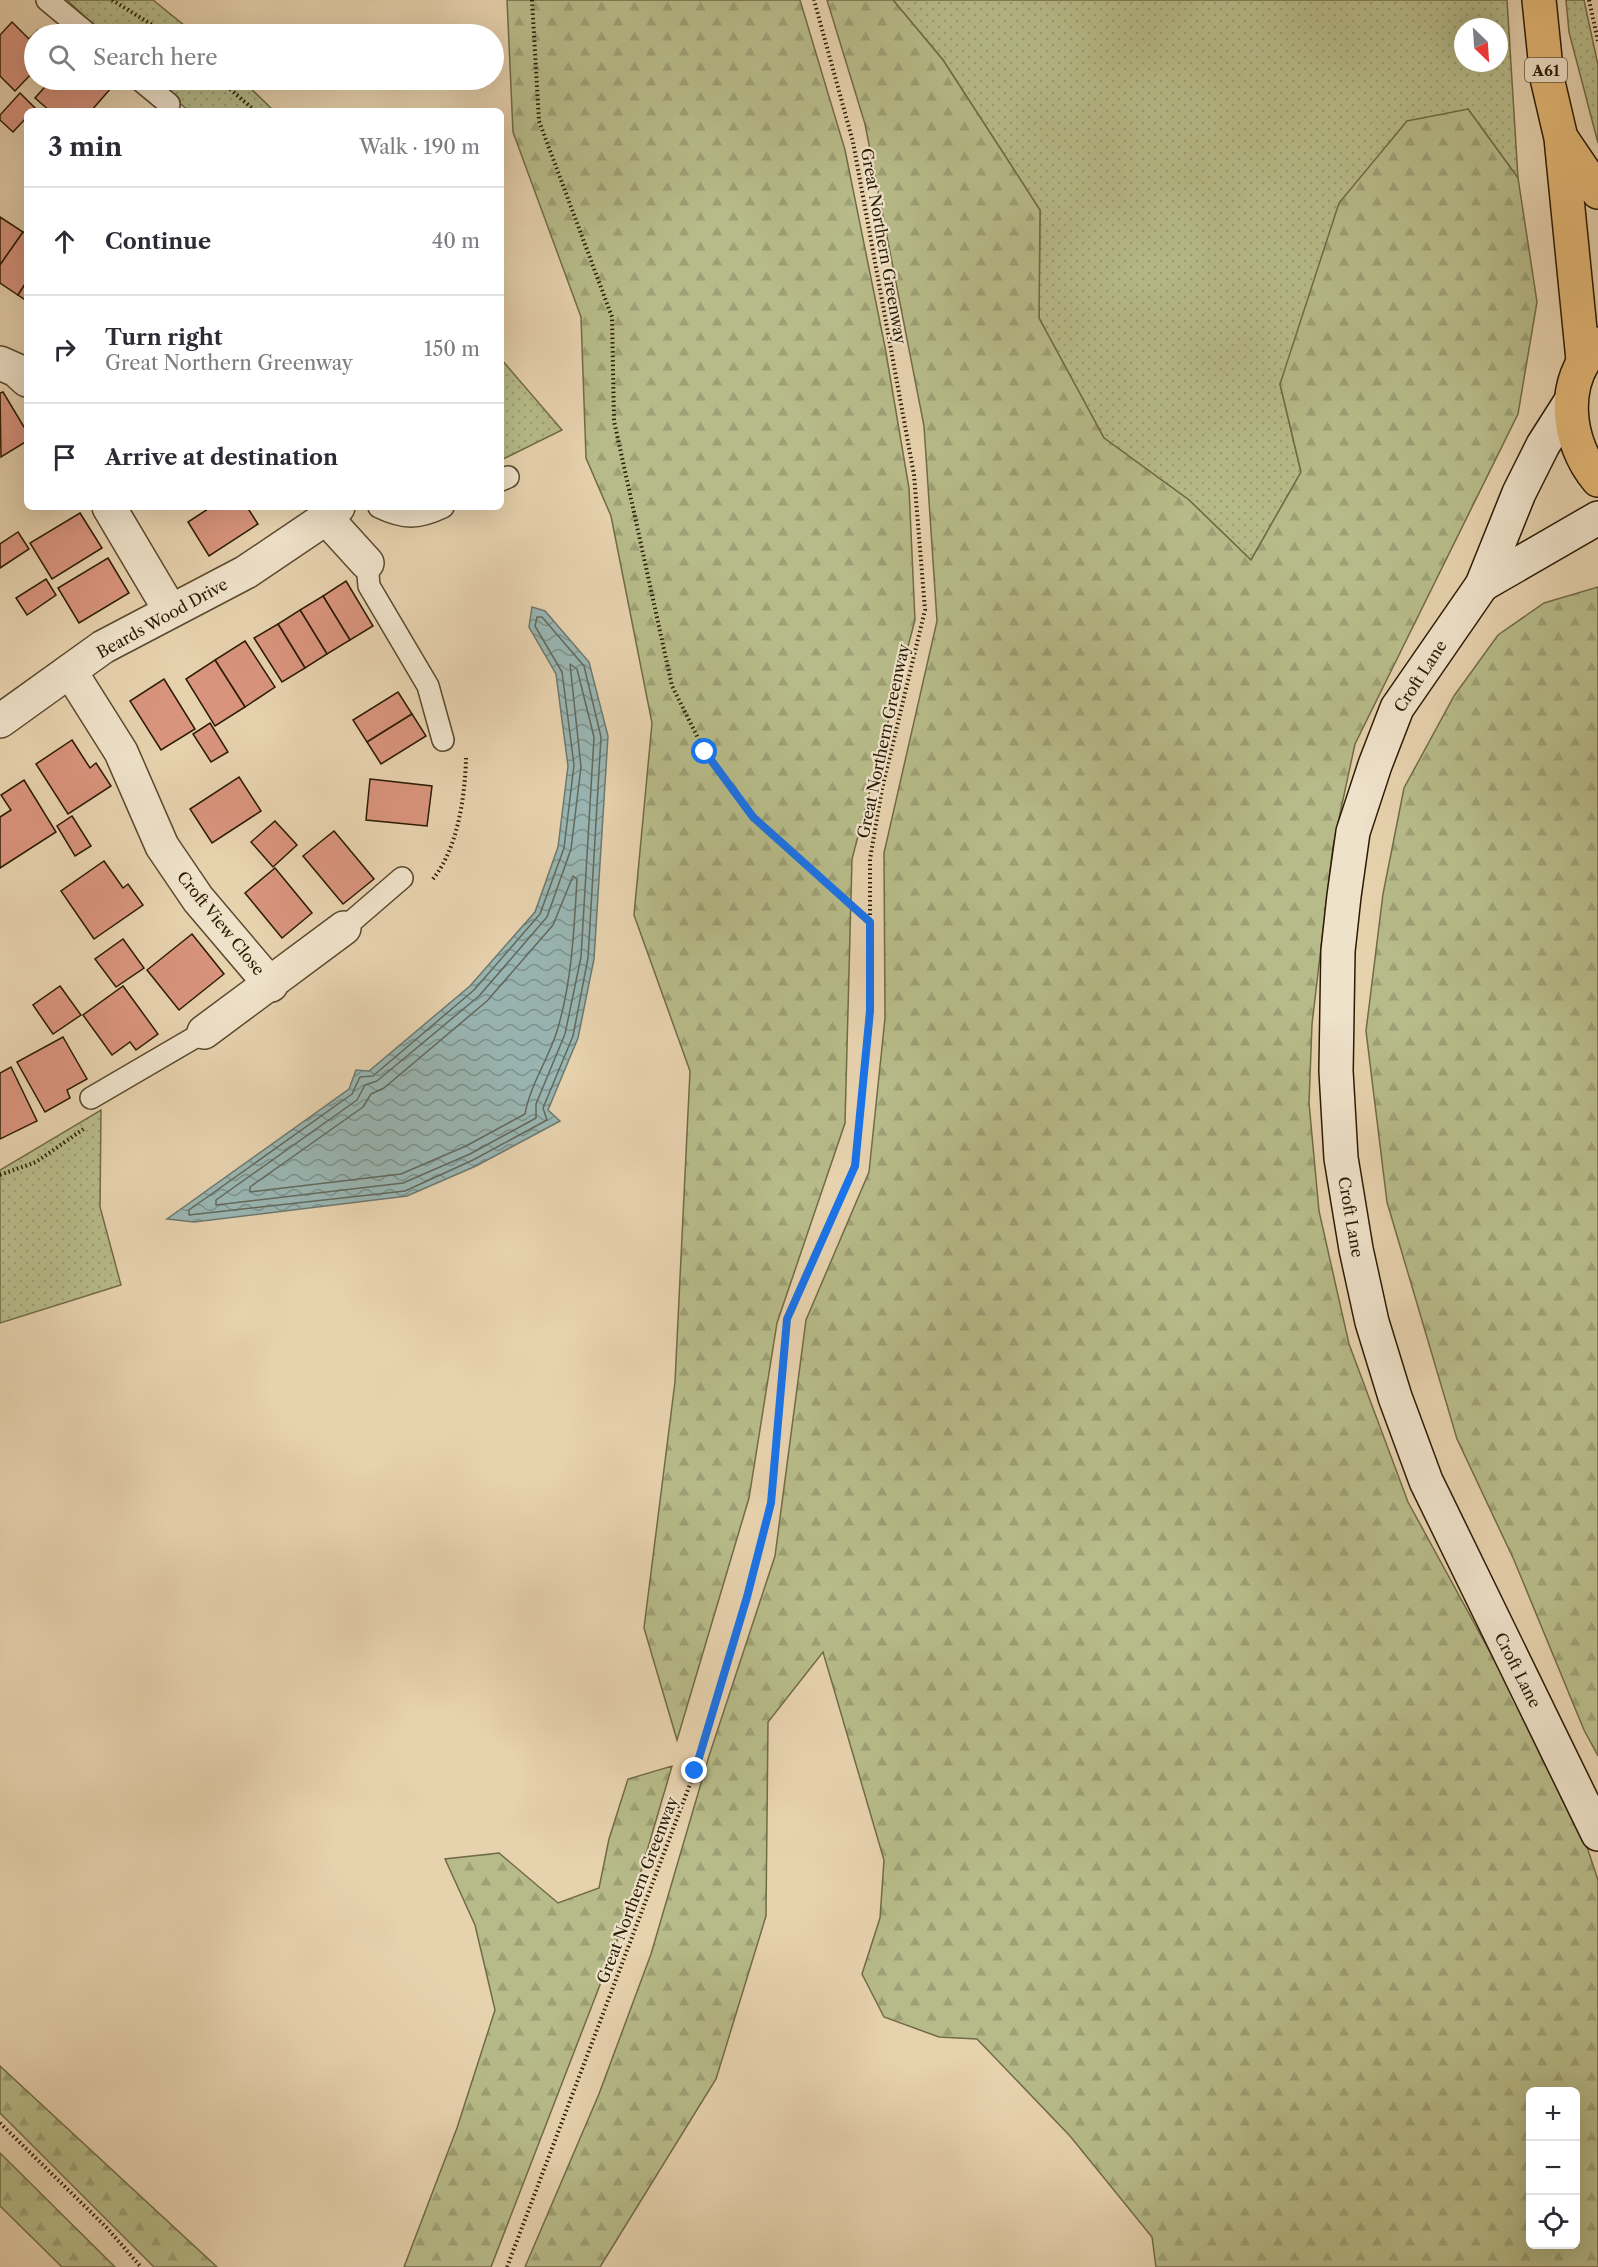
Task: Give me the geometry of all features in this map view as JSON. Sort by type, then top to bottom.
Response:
[{"type":"highway","name":"A61","points":[[1539,0],[1547,78],[1561,138],[1591,352]]},
{"type":"highway","name":"A61","points":[[1561,138],[1598,192]]},
{"type":"highway","points":[[1591,352],[1571,401],[1572,424],[1578,447],[1587,466],[1598,480]]},
{"type":"street","points":[[0,363],[16,370],[24,377]]},
{"type":"street","name":"Croft Lane","points":[[1571,401],[1543,445],[1519,493],[1482,585],[1397,708],[1374,765],[1353,832],[1338,951],[1336,1071],[1341,1158],[1356,1249],[1372,1322],[1426,1481],[1598,1834]]},
{"type":"street","points":[[112,510],[170,610]]},
{"type":"street","name":"Beards Wood Drive","points":[[0,721],[104,647],[170,610],[246,572],[332,513],[367,563]]},
{"type":"street","name":"Croft Lane","points":[[1482,585],[1598,518]]},
{"type":"street","name":"Croft View Close","points":[[70,671],[121,752],[162,846],[198,899],[271,985]]},
{"type":"street","name":"Croft View Close","points":[[204,1032],[271,985],[344,928]]},
{"type":"lane","points":[[47,0],[76,24]]},
{"type":"lane","points":[[152,90],[169,104]]},
{"type":"lane","points":[[385,510],[398,516],[425,515],[436,510]]},
{"type":"lane","points":[[367,563],[369,586],[429,686],[443,740]]},
{"type":"lane","points":[[344,928],[402,878]]},
{"type":"lane","points":[[91,1098],[204,1032]]},
{"type":"path","points":[[112,0],[151,24]]},
{"type":"path","points":[[532,0],[539,121],[612,317],[614,422],[672,686],[705,752],[753,817],[870,922]]},
{"type":"path","name":"Great Northern Greenway","points":[[507,2267],[695,1771],[747,1597],[771,1503],[787,1319],[855,1166],[870,1011],[870,859],[882,789],[925,610],[914,475],[853,142],[814,0]]},
{"type":"path","points":[[1589,0],[1598,41]]},
{"type":"path","points":[[231,90],[252,108]]},
{"type":"path","points":[[428,885],[443,867],[465,798],[467,755]]},
{"type":"path","points":[[0,1175],[36,1162],[87,1127]]},
{"type":"path","points":[[0,2123],[107,2228],[141,2267]]},
{"type":"green space","points":[[67,0],[153,0],[183,24],[93,24]]},
{"type":"green space","points":[[507,0],[800,0],[845,150],[885,347],[909,488],[915,620],[852,859],[845,1123],[777,1323],[749,1498],[677,1740],[644,1628],[675,1382],[690,1071],[634,915],[652,723],[611,516],[586,458],[581,317],[513,132]]},
{"type":"green space","points":[[827,0],[893,0],[943,60],[1040,210],[1039,318],[1104,438],[1189,500],[1251,560],[1301,472],[1280,384],[1339,203],[1407,121],[1468,109],[1518,178],[1537,302],[1518,414],[1355,744],[1333,846],[1312,1024],[1309,1103],[1319,1211],[1349,1344],[1408,1502],[1508,1685],[1588,1850],[1598,1880],[1598,2267],[1156,2267],[1152,2237],[1070,2136],[977,2039],[939,2037],[884,2017],[862,1974],[880,1918],[884,1860],[823,1652],[768,1722],[766,1916],[716,2079],[600,2267],[525,2267],[599,2094],[651,1954],[709,1756],[775,1556],[806,1320],[869,1172],[885,1018],[884,853],[937,621],[924,426],[865,124]]},
{"type":"green space","points":[[893,0],[1507,0],[1518,178],[1468,109],[1280,384],[1301,472],[1251,560],[1189,500],[1104,438],[1039,318],[1040,210],[943,60]]},
{"type":"green space","points":[[1566,0],[1584,0],[1598,65],[1598,143],[1569,32]]},
{"type":"green space","points":[[165,90],[252,90],[271,108],[186,108]]},
{"type":"green space","points":[[504,362],[562,430],[504,459]]},
{"type":"green space","points":[[1598,587],[1598,1756],[1584,1730],[1514,1560],[1457,1439],[1387,1202],[1366,1031],[1383,894],[1404,788],[1454,696],[1498,635],[1544,603]]},
{"type":"green space","points":[[101,1110],[100,1207],[121,1285],[0,1323],[0,1170]]},
{"type":"green space","points":[[672,1766],[632,1902],[491,2267],[404,2267],[457,2128],[495,2010],[475,1925],[445,1859],[499,1853],[558,1903],[599,1888],[609,1839],[628,1779]]},
{"type":"green space","points":[[0,2066],[217,2267],[154,2267],[0,2113]]},
{"type":"green space","points":[[0,2153],[115,2267],[62,2267],[0,2206]]},
{"type":"water","points":[[532,607],[545,611],[589,662],[608,736],[594,959],[578,1038],[548,1110],[560,1121],[476,1166],[407,1196],[194,1222],[167,1219],[349,1089],[356,1070],[369,1071],[470,986],[535,912],[558,847],[568,766],[556,674],[529,627]]},
{"type":"building","points":[[12,22],[24,34],[24,82],[15,91],[0,76],[0,35]]},
{"type":"building","points":[[42,90],[109,90],[94,108],[47,108],[35,98]]},
{"type":"building","points":[[20,93],[35,108],[24,108],[24,120],[13,132],[0,120],[0,115]]},
{"type":"building","points":[[0,217],[23,232],[0,265]]},
{"type":"building","points":[[23,232],[24,286],[18,295],[0,283],[0,265]]},
{"type":"building","points":[[24,286],[24,299],[18,295]]},
{"type":"building","points":[[3,392],[24,427],[24,443],[1,457],[0,393]]},
{"type":"building","points":[[206,510],[249,510],[258,524],[209,556],[188,522]]},
{"type":"building","points":[[80,513],[102,548],[52,579],[30,543]]},
{"type":"building","points":[[18,532],[29,549],[0,568],[0,544]]},
{"type":"building","points":[[108,558],[129,593],[79,623],[58,588]]},
{"type":"building","points":[[46,579],[56,595],[27,615],[16,598]]},
{"type":"building","points":[[346,581],[373,626],[350,640],[323,596]]},
{"type":"building","points":[[323,596],[350,640],[327,654],[300,610]]},
{"type":"building","points":[[300,610],[327,654],[305,668],[278,624]]},
{"type":"building","points":[[278,624],[305,668],[282,682],[254,638]]},
{"type":"building","points":[[245,641],[275,687],[245,707],[215,660]]},
{"type":"building","points":[[215,660],[245,707],[215,726],[186,679]]},
{"type":"building","points":[[164,679],[195,729],[161,750],[130,701]]},
{"type":"building","points":[[398,692],[412,714],[367,742],[353,720]]},
{"type":"building","points":[[412,714],[426,736],[381,764],[367,742]]},
{"type":"building","points":[[210,723],[228,752],[211,762],[193,734]]},
{"type":"building","points":[[72,740],[90,768],[96,763],[111,786],[68,814],[36,764]]},
{"type":"building","points":[[239,777],[261,811],[212,843],[190,809]]},
{"type":"building","points":[[370,779],[432,786],[427,826],[366,820]]},
{"type":"building","points":[[24,780],[56,832],[0,868],[0,817],[11,810],[1,795]]},
{"type":"building","points":[[72,816],[91,846],[75,856],[57,826]]},
{"type":"building","points":[[275,821],[297,845],[273,867],[251,842]]},
{"type":"building","points":[[334,831],[374,879],[343,904],[303,856]]},
{"type":"building","points":[[104,861],[123,888],[128,884],[143,905],[94,939],[61,891]]},
{"type":"building","points":[[275,868],[312,913],[282,938],[245,893]]},
{"type":"building","points":[[192,934],[224,974],[179,1010],[147,970]]},
{"type":"building","points":[[123,939],[144,968],[116,987],[95,959]]},
{"type":"building","points":[[60,986],[81,1015],[53,1034],[33,1005]]},
{"type":"building","points":[[123,986],[158,1034],[136,1050],[130,1042],[112,1055],[83,1015]]},
{"type":"building","points":[[63,1037],[87,1079],[67,1090],[70,1098],[45,1112],[17,1062]]},
{"type":"building","points":[[11,1067],[37,1121],[0,1139],[0,1073]]},
{"type":"route","points":[[695,1771],[747,1597],[771,1503],[787,1319],[855,1166],[870,1011],[870,922],[753,817],[705,752]]}]
